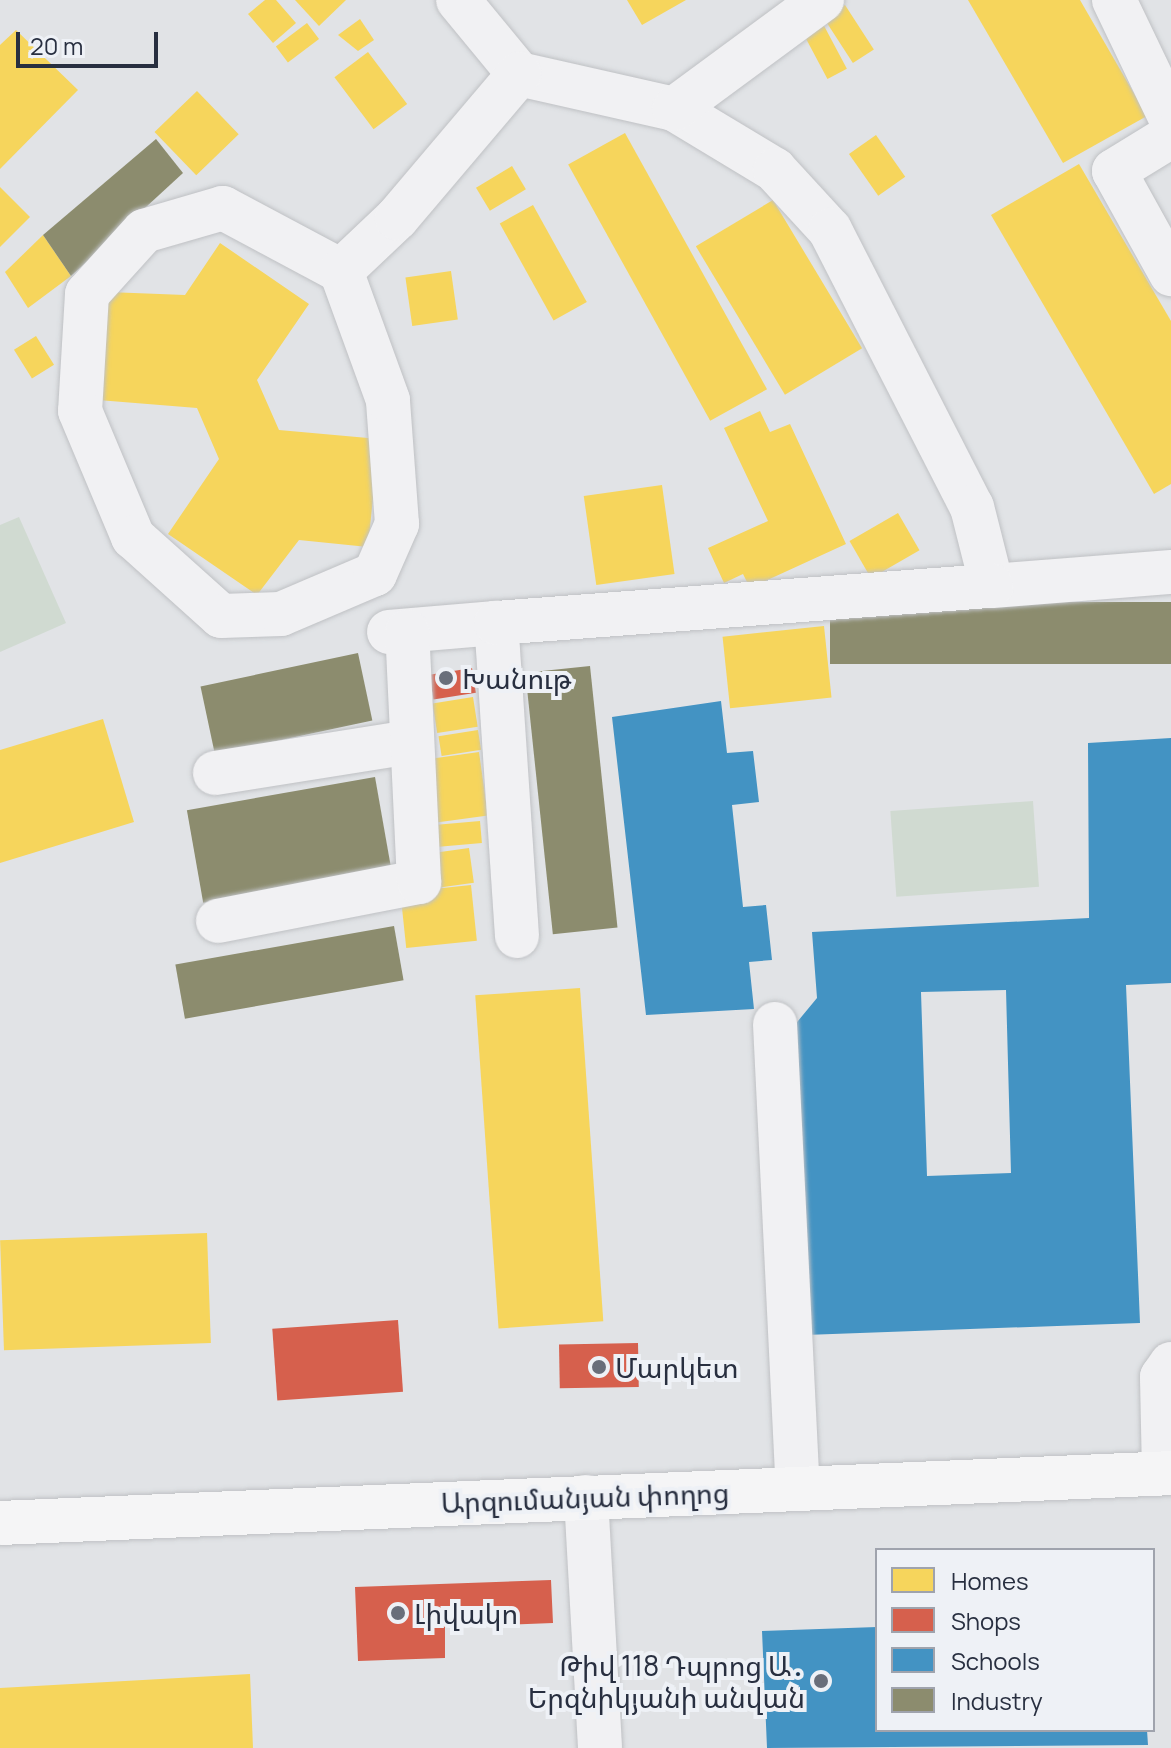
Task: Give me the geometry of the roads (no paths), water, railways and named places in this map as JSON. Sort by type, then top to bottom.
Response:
[{"type":"main road","name":"Արզումանյան փողոց","points":[[0,1523],[1167,1473]]},
{"type":"lane","points":[[458,0],[519,74],[674,109],[775,170],[830,230],[972,507],[992,586]]},
{"type":"lane","points":[[1114,0],[1171,119]]},
{"type":"lane","points":[[674,109],[803,5]]},
{"type":"lane","points":[[341,271],[397,218],[519,74]]},
{"type":"lane","points":[[1171,136],[1114,171],[1171,274]]},
{"type":"lane","points":[[223,208],[341,271],[388,400],[397,524],[375,574],[281,614],[221,616],[133,537],[80,411],[87,294],[144,231],[223,208]]},
{"type":"lane","points":[[218,921],[419,882],[411,742],[398,631],[1171,572]]},
{"type":"lane","points":[[496,623],[517,936]]},
{"type":"lane","points":[[215,773],[411,742]]},
{"type":"lane","points":[[775,1024],[798,1488]]},
{"type":"lane","points":[[1167,1473],[1162,1377],[1171,1364]]},
{"type":"lane","points":[[586,1497],[600,1748]]},
{"type":"place","name":"Խանութ","points":[[446,678]]},
{"type":"place","name":"Մարկետ","points":[[599,1367]]},
{"type":"place","name":"Լիվակո","points":[[398,1613]]},
{"type":"place","name":"Թիվ 118 Դպրոց Ա․ Երզնիկյանի անվան","points":[[821,1681]]}]
